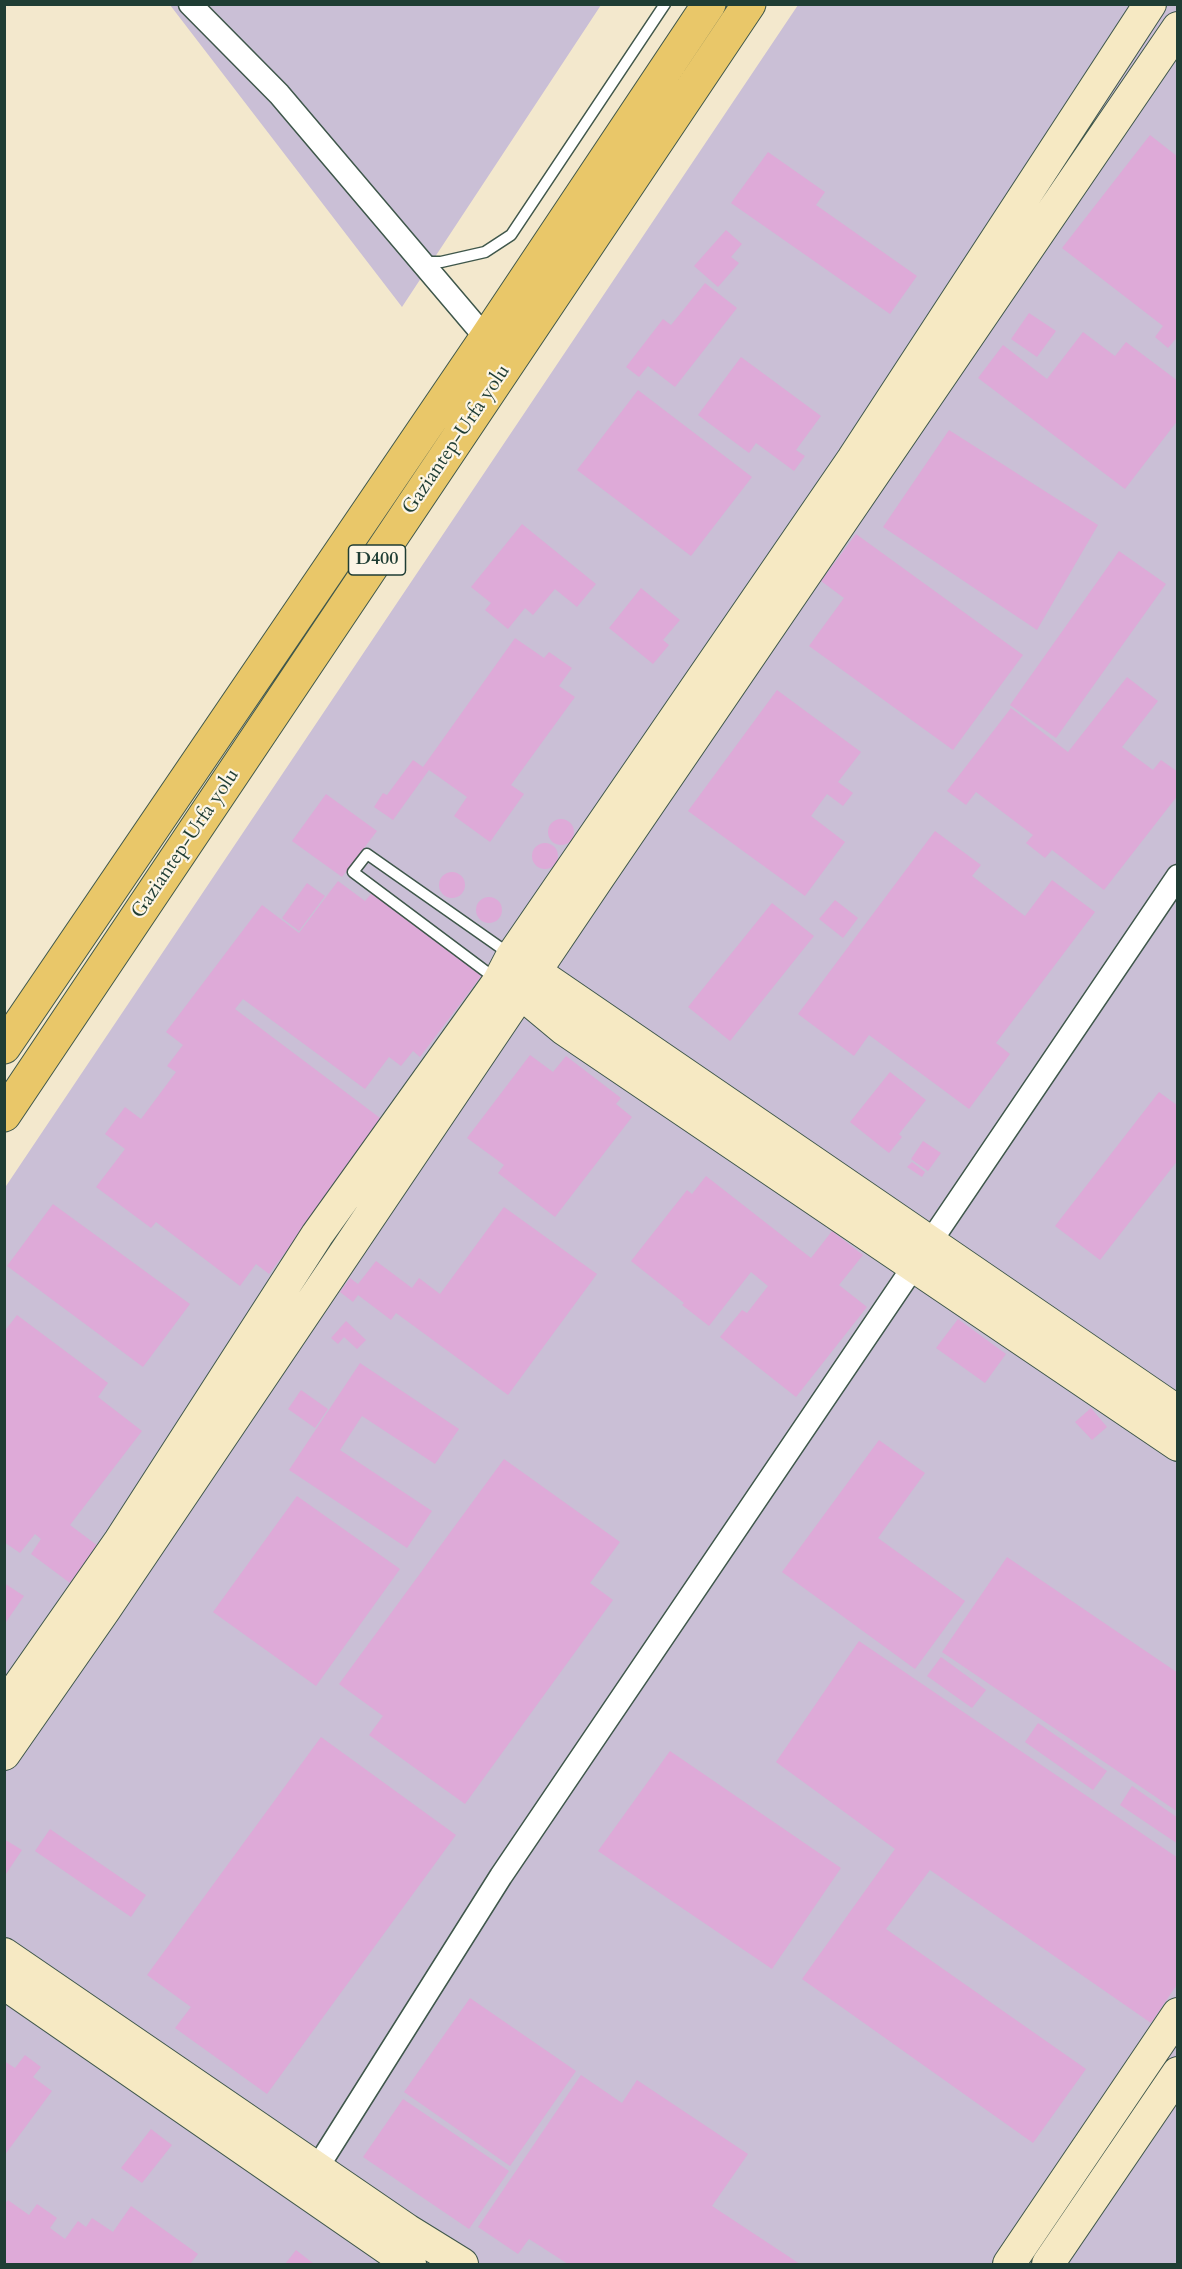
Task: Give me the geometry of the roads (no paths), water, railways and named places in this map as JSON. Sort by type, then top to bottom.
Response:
[{"type":"highway","name":"Gaziantep-Urfa yolu","points":[[4,1047],[486,338],[709,4]]},
{"type":"highway","name":"Gaziantep-Urfa yolu","points":[[4,1115],[748,4]]},
{"type":"street","points":[[190,4],[279,94],[486,338]]},
{"type":"street","points":[[4,1754],[119,1589],[1150,4]]},
{"type":"street","points":[[4,1707],[120,1540],[317,1235],[517,976],[1178,28]]},
{"type":"street","points":[[308,2178],[501,1876],[1178,876]]},
{"type":"street","points":[[517,976],[921,1254],[1178,1445]]},
{"type":"street","points":[[921,1254],[1178,1412]]},
{"type":"street","points":[[4,1954],[308,2178],[410,2265]]},
{"type":"street","points":[[4,1983],[308,2178],[462,2265]]},
{"type":"street","points":[[1009,2265],[1178,2014]]},
{"type":"street","points":[[1048,2265],[1178,2073]]},
{"type":"lane","points":[[420,262],[441,262],[485,252],[511,235],[665,4]]},
{"type":"lane","points":[[367,854],[517,976],[353,872],[367,854]]}]
